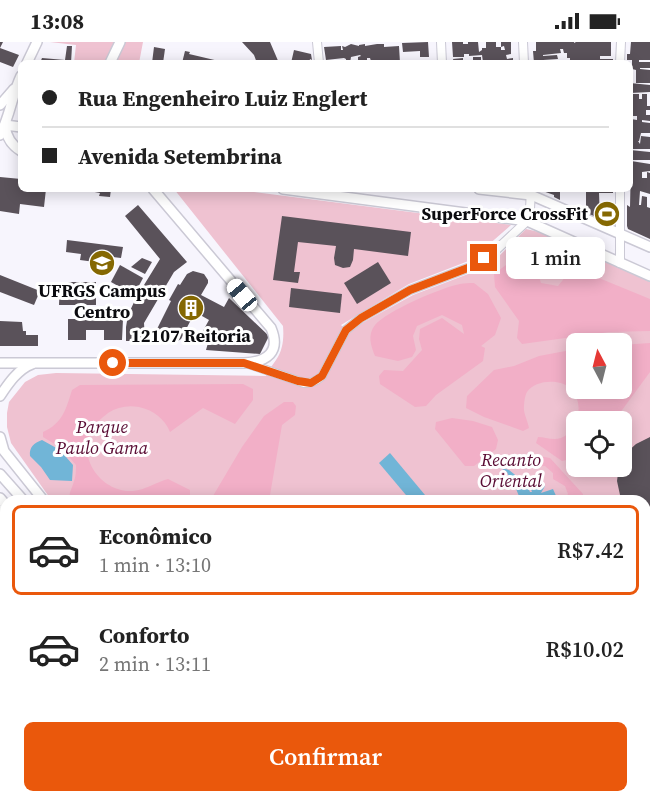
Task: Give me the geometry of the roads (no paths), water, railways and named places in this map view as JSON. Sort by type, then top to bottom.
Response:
[{"type":"main road","points":[[28,60],[37,42]]},
{"type":"main road","points":[[111,60],[120,42]]},
{"type":"main road","points":[[0,105],[18,81]]},
{"type":"main road","points":[[0,135],[18,83]]},
{"type":"main road","points":[[3,125],[18,128]]},
{"type":"main road","points":[[3,125],[11,142],[18,148]]},
{"type":"main road","points":[[0,363],[244,363],[263,360],[268,356],[273,349],[274,342],[271,328],[158,192]]},
{"type":"main road","points":[[306,192],[527,221],[650,276]]},
{"type":"main road","points":[[531,192],[650,247]]},
{"type":"main road","points":[[0,404],[2,393],[18,372],[26,366],[38,363]]},
{"type":"main road","points":[[0,437],[2,450],[39,495]]},
{"type":"main road","points":[[0,474],[19,495]]},
{"type":"street","points":[[316,42],[319,60]]},
{"type":"street","points":[[441,42],[442,60]]},
{"type":"street","points":[[523,42],[524,60]]},
{"type":"street","points":[[621,42],[621,60]]},
{"type":"street","points":[[244,363],[304,383],[317,380],[322,376],[346,330],[361,318],[410,290],[473,266],[495,251],[527,221],[531,192]]},
{"type":"street","points":[[620,192],[620,263]]},
{"type":"water","points":[[42,440],[60,450],[73,465],[72,481],[50,480],[30,456],[33,446]]},
{"type":"water","points":[[390,453],[425,495],[406,495],[379,463]]},
{"type":"water","points":[[499,467],[509,470],[520,478],[530,492],[532,492],[529,484],[537,487],[545,486],[541,493],[553,489],[556,495],[519,495],[514,484],[509,483],[508,486],[505,481],[510,479],[507,472]]},
{"type":"place","name":"SuperForce CrossFit","points":[[607,214]]},
{"type":"place","name":"UFRGS Campus Centro","points":[[102,263]]},
{"type":"place","name":"12107 Reitoria","points":[[191,308]]},
{"type":"park label","name":"Parque Paulo Gama","points":[[102,437]]},
{"type":"park label","name":"Recanto Oriental","points":[[511,470]]}]
